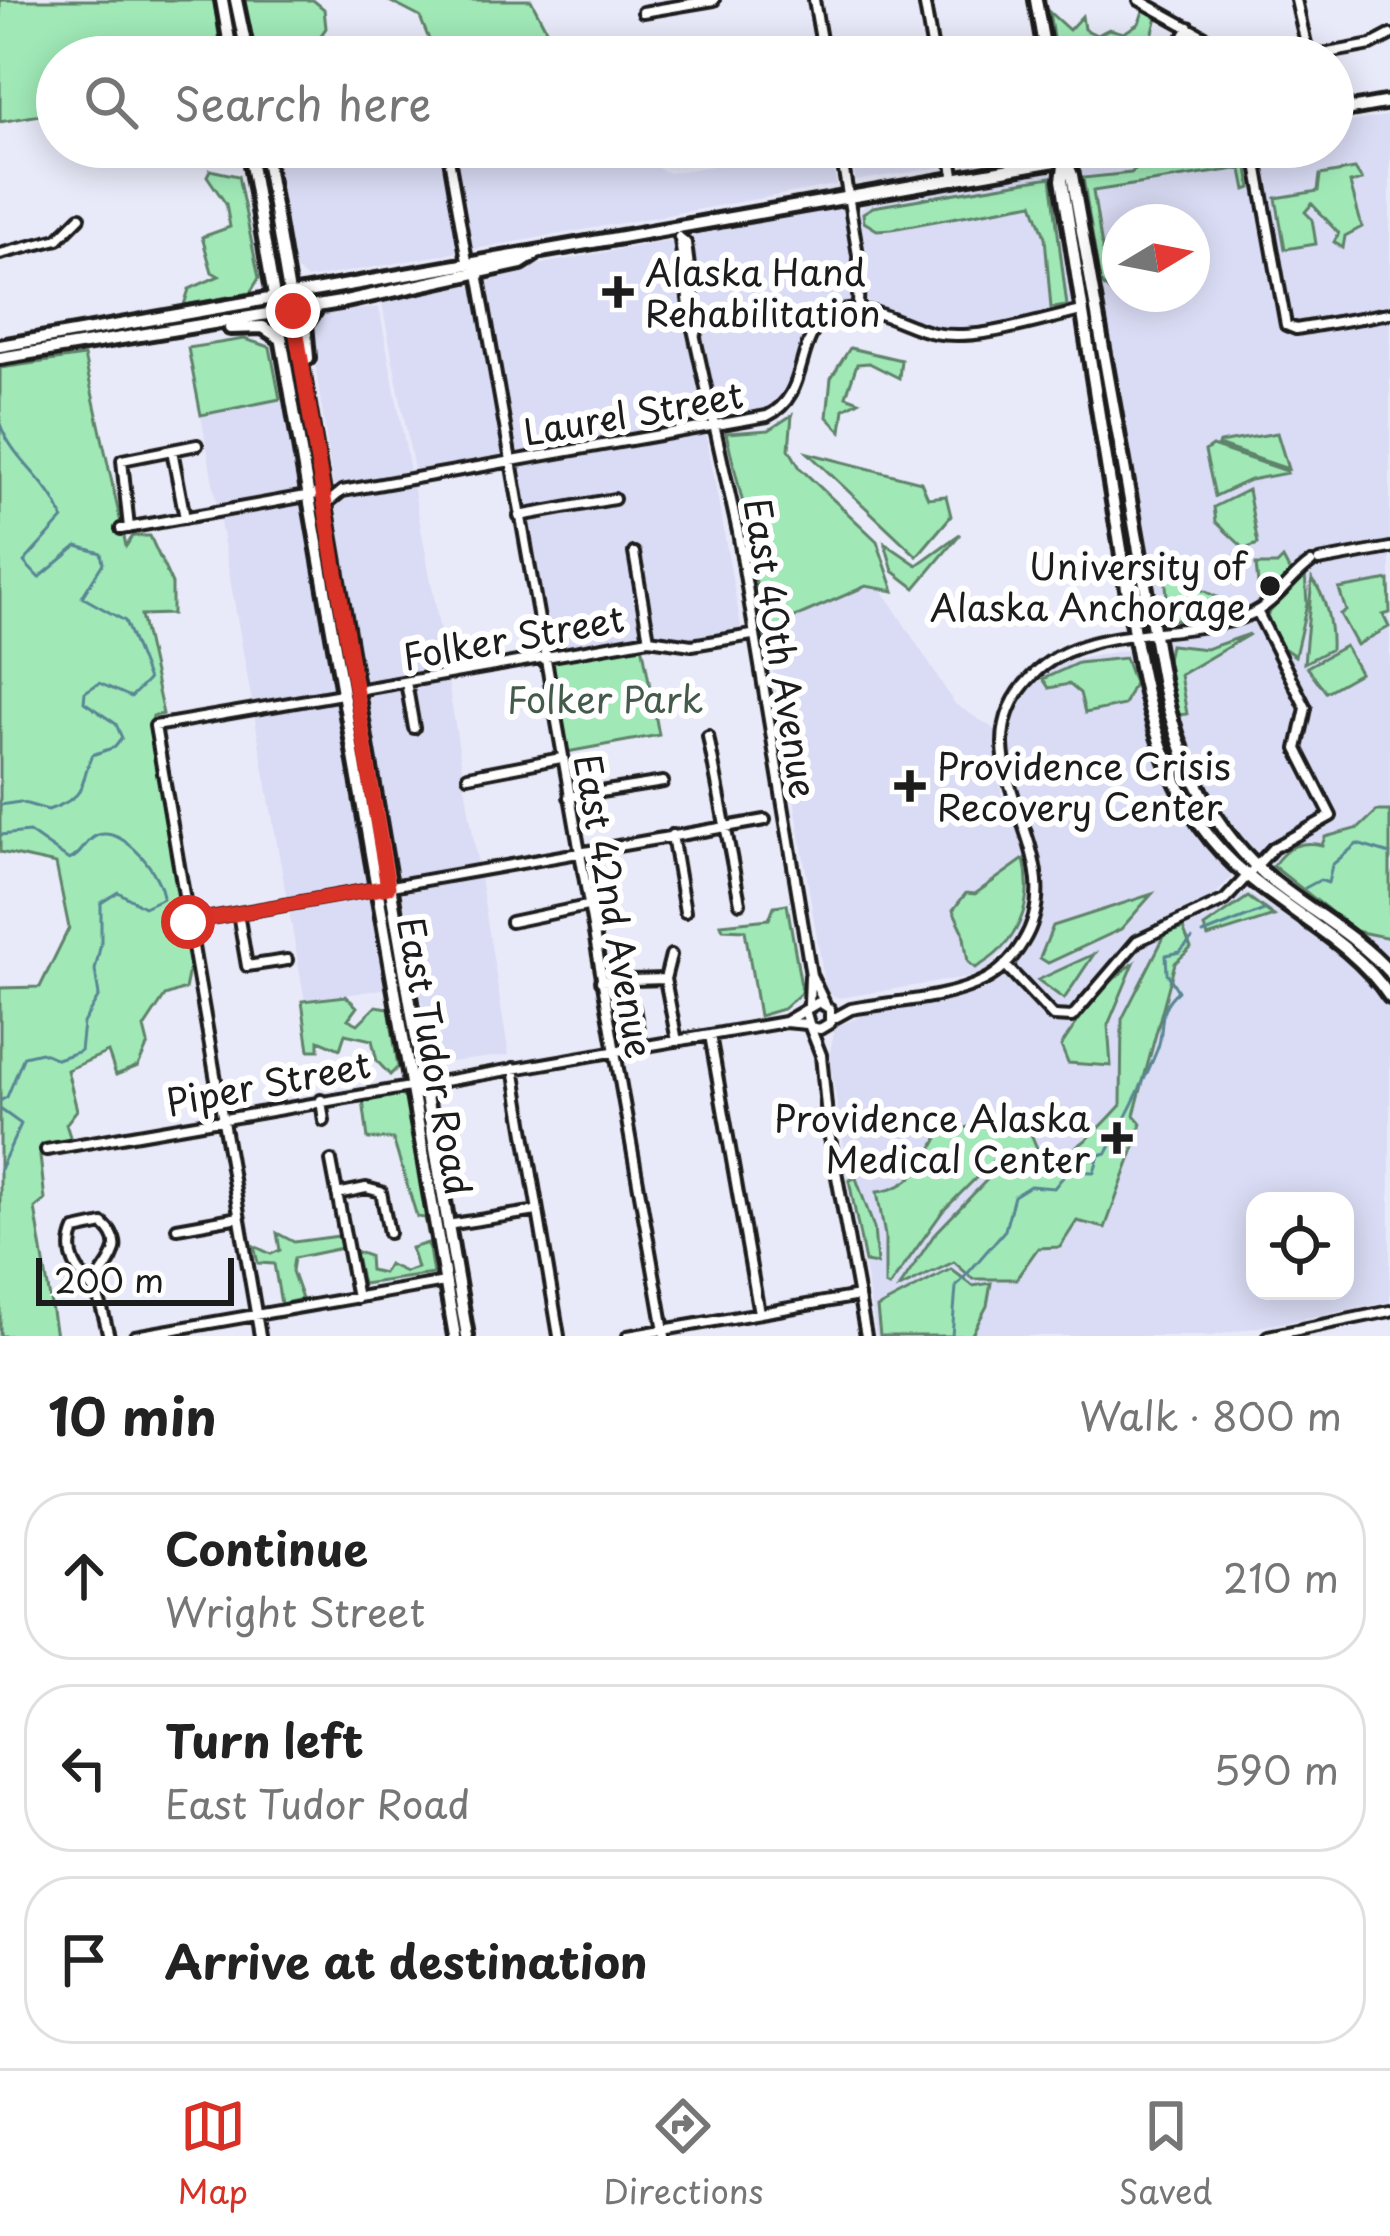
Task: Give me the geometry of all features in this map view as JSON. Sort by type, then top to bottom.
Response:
[{"type":"main road","points":[[222,0],[228,36]]},
{"type":"main road","points":[[236,0],[244,36]]},
{"type":"main road","points":[[1036,0],[1042,36]]},
{"type":"main road","points":[[1354,108],[1390,102]]},
{"type":"main road","points":[[252,168],[337,663],[348,692]]},
{"type":"main road","name":"East Tudor Road","points":[[268,168],[323,493],[348,692],[467,1336]]},
{"type":"main road","points":[[1,348],[521,251],[535,254],[678,235],[1003,168]]},
{"type":"main road","points":[[1062,168],[1136,638],[1153,722],[1175,782],[1202,826],[1245,876],[1387,978]]},
{"type":"main road","points":[[1066,168],[1154,635],[1184,758],[1208,805],[1256,865],[1361,944],[1387,978],[1390,997]]},
{"type":"main road","points":[[477,271],[521,251]]},
{"type":"main road","points":[[1,348],[278,314],[520,263],[535,254]]},
{"type":"main road","points":[[252,302],[264,290],[268,260]]},
{"type":"main road","points":[[432,281],[467,261]]},
{"type":"main road","points":[[287,275],[303,285],[327,289]]},
{"type":"main road","points":[[306,385],[305,322],[320,306]]},
{"type":"main road","points":[[1082,311],[1092,316],[1102,343]]},
{"type":"main road","points":[[209,326],[263,327],[282,340]]},
{"type":"main road","points":[[1102,438],[1119,435]]},
{"type":"main road","name":"East Tudor Road","points":[[348,692],[360,725],[382,888]]},
{"type":"main road","name":"East Tudor Road","points":[[417,1082],[453,1336]]},
{"type":"street","points":[[644,12],[708,0]]},
{"type":"street","points":[[814,0],[820,36]]},
{"type":"street","points":[[924,0],[930,36]]},
{"type":"street","points":[[1139,0],[1205,36]]},
{"type":"street","points":[[1296,0],[1304,36]]},
{"type":"street","points":[[1184,36],[1189,27]]},
{"type":"street","points":[[1354,48],[1390,35]]},
{"type":"street","points":[[451,168],[467,261]]},
{"type":"street","points":[[843,168],[860,261],[858,309],[953,335],[1082,311]]},
{"type":"street","points":[[953,168],[955,180]]},
{"type":"street","points":[[1258,168],[1286,326],[1296,329],[1390,313]]},
{"type":"street","points":[[0,254],[58,239],[80,217]]},
{"type":"street","name":"East 40th Avenue","points":[[678,235],[676,245],[715,424],[811,975],[826,1005]]},
{"type":"street","name":"East 42nd Avenue","points":[[477,271],[664,1333]]},
{"type":"street","name":"Laurel Street","points":[[342,491],[778,411],[797,390],[810,335],[825,319],[858,309]]},
{"type":"street","points":[[197,445],[122,460],[125,528],[342,491]]},
{"type":"street","points":[[172,450],[185,518]]},
{"type":"street","points":[[323,493],[342,491]]},
{"type":"street","points":[[289,500],[311,512]]},
{"type":"street","points":[[519,516],[614,500]]},
{"type":"street","points":[[1257,611],[1306,708],[1297,749],[1331,816],[1274,848],[1208,910],[1170,922],[1137,941],[1068,1018],[1053,1016],[1005,964],[1033,923],[1040,882],[1001,758],[1010,705],[1030,676],[1066,651],[1257,611],[1279,597],[1312,563],[1390,548]]},
{"type":"street","points":[[634,553],[649,640]]},
{"type":"street","name":"Folker Street","points":[[188,922],[155,726],[649,640],[692,645],[752,635]]},
{"type":"street","points":[[406,682],[414,728]]},
{"type":"street","points":[[708,736],[740,903]]},
{"type":"street","points":[[467,776],[561,758]]},
{"type":"street","points":[[569,797],[663,782]]},
{"type":"street","points":[[260,1336],[188,922],[765,820]]},
{"type":"street","points":[[672,835],[685,912]]},
{"type":"street","points":[[511,922],[587,906]]},
{"type":"street","points":[[238,913],[248,966],[287,960]]},
{"type":"street","points":[[670,956],[665,979],[676,1041]]},
{"type":"street","name":"Piper Street","points":[[785,1022],[807,1007],[851,1009],[953,991],[983,981],[1005,964]]},
{"type":"street","name":"East 40th Avenue","points":[[807,1007],[811,975]]},
{"type":"street","points":[[600,982],[665,979]]},
{"type":"street","points":[[821,1055],[829,1023],[826,1005]]},
{"type":"street","points":[[807,1007],[808,1026],[821,1055],[828,1126],[866,1336]]},
{"type":"street","points":[[634,1009],[640,1047]]},
{"type":"street","name":"Piper Street","points":[[46,1150],[417,1082],[785,1022],[829,1023],[851,1009]]},
{"type":"street","points":[[710,1035],[759,1313]]},
{"type":"street","points":[[514,1068],[560,1336]]},
{"type":"street","points":[[321,1100],[324,1121]]},
{"type":"street","points":[[331,1160],[357,1298]]},
{"type":"street","points":[[337,1194],[365,1188],[381,1192],[388,1233]]},
{"type":"street","points":[[447,1225],[537,1211]]},
{"type":"street","points":[[177,1228],[239,1217]]},
{"type":"street","points":[[94,1290],[115,1254],[114,1235],[104,1224],[81,1227],[72,1235],[76,1272],[94,1290],[109,1336]]},
{"type":"street","points":[[136,1336],[446,1282]]},
{"type":"street","points":[[628,1336],[860,1296]]},
{"type":"street","points":[[1268,1336],[1390,1311]]},
{"type":"shaded area","name":"University of Alaska Anchorage","points":[[1390,115],[1390,970],[1252,854],[1210,901],[1138,936],[1074,1012],[1053,1012],[1014,967],[1038,926],[1045,881],[1041,858],[1013,790],[1005,748],[1012,714],[1027,687],[1060,662],[1159,644],[1099,304],[945,331],[868,306],[856,214],[865,205],[1072,168],[1354,168],[1354,121]]},
{"type":"shaded area","points":[[275,168],[659,168],[669,173],[700,168],[833,168],[836,185],[307,279],[292,267]]},
{"type":"shaded area","points":[[853,168],[935,168],[856,181]]},
{"type":"shaded area","points":[[844,207],[857,292],[854,306],[814,327],[794,388],[780,404],[718,419],[684,236]]},
{"type":"shaded area","points":[[671,240],[742,632],[686,638],[656,633],[548,651],[481,275]]},
{"type":"shaded area","points":[[474,277],[505,459],[415,475],[381,299]]},
{"type":"shaded area","points":[[379,307],[435,602],[509,1055],[434,1064],[365,701],[310,330],[325,313]]},
{"type":"shaded area","points":[[283,398],[388,988],[305,1002],[201,415]]},
{"type":"shaded area","points":[[867,586],[883,591],[955,704],[996,730],[1001,793],[1031,865],[1022,932],[982,975],[839,998],[826,993],[768,642],[788,620]]},
{"type":"shaded area","name":"Providence Alaska Medical Center","points":[[1247,892],[1334,949],[1365,976],[1390,1010],[1390,1302],[1212,1336],[876,1336],[829,1057],[835,1027],[869,1013],[982,990],[1007,975],[1049,1021],[1072,1022],[1139,944],[1208,918]]},
{"type":"green space","points":[[0,0],[214,0],[219,36],[36,36],[36,116],[0,122]]},
{"type":"green space","points":[[242,0],[313,0],[324,9],[326,28],[320,36],[249,36]]},
{"type":"green space","points":[[387,0],[531,0],[550,36],[428,36],[420,17]]},
{"type":"green space","points":[[1144,8],[1157,17],[1152,36],[1053,36],[1049,12],[1069,30],[1082,16],[1084,29],[1097,35],[1109,29],[1124,33],[1139,23]]},
{"type":"green space","points":[[1137,168],[1248,168],[1251,188],[1246,190],[1242,170],[1236,169],[1093,191],[1102,284],[1083,178],[1131,173]]},
{"type":"green space","points":[[1355,169],[1362,180],[1350,183],[1362,227],[1345,236],[1343,248],[1334,242],[1339,233],[1312,204],[1305,212],[1312,219],[1316,244],[1285,249],[1276,198],[1318,191],[1320,175]]},
{"type":"green space","points":[[210,170],[238,176],[259,278],[250,293],[184,305],[189,289],[219,276],[212,272],[202,237],[230,227],[226,204],[207,176]]},
{"type":"green space","points":[[1051,177],[1067,306],[1051,308],[1045,237],[1033,203],[892,229],[877,230],[864,222],[863,213],[873,207]]},
{"type":"green space","points":[[244,339],[270,347],[280,399],[201,415],[188,348]]},
{"type":"green space","points":[[850,348],[901,360],[899,378],[869,363],[857,364],[846,396],[859,401],[844,409],[841,431],[827,417],[831,378]]},
{"type":"green space","points":[[84,356],[126,546],[133,536],[150,536],[172,584],[172,614],[141,615],[163,714],[153,716],[152,724],[190,965],[185,989],[165,996],[144,1028],[148,1044],[138,1066],[116,1075],[108,1052],[67,1070],[77,1110],[66,1124],[71,1140],[55,1142],[40,1156],[45,1200],[35,1208],[56,1336],[0,1336],[0,988],[40,987],[69,928],[56,864],[0,852],[0,368]]},
{"type":"green space","points":[[792,415],[789,449],[800,468],[877,541],[894,591],[866,586],[788,620],[765,642],[745,512],[726,433],[769,430]]},
{"type":"green space","points":[[1277,433],[1288,469],[1218,445],[1219,443]]},
{"type":"green space","points":[[1212,446],[1287,473],[1250,480],[1215,496],[1205,451]]},
{"type":"green space","points":[[808,453],[921,482],[928,498],[946,496],[951,516],[917,556]]},
{"type":"green space","points":[[1248,490],[1258,544],[1245,549],[1216,522],[1214,507]]},
{"type":"green space","points":[[960,534],[915,588],[893,571],[885,543],[917,565]]},
{"type":"green space","points":[[1283,559],[1292,576],[1260,603],[1256,565],[1277,565]]},
{"type":"green space","points":[[1165,573],[1217,597],[1214,610],[1193,620],[1169,620]]},
{"type":"green space","points":[[1305,573],[1307,604],[1295,656],[1279,645],[1267,615]]},
{"type":"green space","points":[[1312,579],[1327,611],[1331,649],[1304,663]]},
{"type":"green space","points":[[1389,580],[1390,613],[1383,615],[1389,627],[1357,645],[1340,614],[1346,611],[1339,589]]},
{"type":"green space","points":[[1250,634],[1180,675],[1187,714],[1178,715],[1167,660],[1170,645],[1206,649]]},
{"type":"green space","name":"Folker Park","points":[[642,644],[659,735],[567,752],[550,661]]},
{"type":"green space","points":[[1345,646],[1360,673],[1326,692],[1307,667]]},
{"type":"green space","points":[[1125,658],[1134,683],[1124,705],[1085,713],[1080,693],[1069,684],[1049,688],[1043,679],[1078,663]]},
{"type":"green space","points":[[1377,811],[1390,811],[1390,938],[1355,931],[1273,866],[1294,846],[1322,845],[1325,837],[1359,828]]},
{"type":"green space","points":[[1024,859],[1027,892],[1019,922],[1002,948],[975,968],[968,962],[963,931],[953,910],[966,893],[975,894]]},
{"type":"green space","points":[[1152,894],[1121,929],[1048,963],[1040,958],[1053,926]]},
{"type":"green space","points":[[1248,897],[1274,916],[1208,937],[1204,927]]},
{"type":"green space","points":[[787,904],[802,992],[783,1009],[759,1016],[745,930],[723,929],[721,924],[769,919],[774,906]]},
{"type":"green space","points":[[1183,928],[1191,948],[1175,963],[1134,1115],[1141,1123],[1138,1138],[1105,1228],[1077,1221],[1060,1247],[1038,1248],[1016,1279],[973,1279],[954,1262],[899,1288],[934,1235],[1003,1163],[1041,1162],[1069,1151],[1121,1105],[1122,1019],[1165,935]]},
{"type":"green space","points":[[1094,954],[1064,999],[1038,980]]},
{"type":"green space","points":[[1134,963],[1108,1025],[1111,1066],[1068,1063],[1061,1046],[1103,990]]},
{"type":"green space","points":[[346,996],[357,1007],[348,1019],[358,1024],[376,1006],[389,1008],[398,1067],[390,1075],[377,1061],[372,1040],[345,1034],[340,1049],[319,1040],[319,1050],[309,1050],[302,1001]]},
{"type":"green space","points":[[398,1093],[409,1101],[432,1229],[428,1233],[425,1218],[417,1217],[393,1139],[368,1139],[363,1100]]},
{"type":"green space","points":[[1022,1112],[1041,1158],[1004,1150],[943,1211],[889,1287],[885,1285],[885,1236],[877,1192],[910,1179],[942,1130],[979,1126]]},
{"type":"green space","points":[[856,1178],[874,1228],[877,1264],[865,1262],[849,1180]]},
{"type":"green space","points":[[277,1233],[294,1242],[339,1236],[342,1248],[294,1258],[292,1271],[302,1299],[281,1304],[274,1264],[258,1263],[254,1246],[271,1254],[280,1250]]},
{"type":"green space","points":[[428,1243],[433,1274],[362,1284],[355,1251],[369,1256],[370,1270],[383,1273],[388,1264],[405,1272],[417,1268],[411,1248]]},
{"type":"green space","points":[[951,1269],[973,1286],[991,1283],[987,1306],[971,1336],[880,1336],[877,1308]]},
{"type":"waterway","points":[[0,424],[63,519],[24,562],[39,578],[77,546],[101,553],[103,563],[82,597],[125,621],[148,680],[131,697],[99,683],[85,692],[84,702],[116,724],[122,738],[115,747],[92,755],[77,794],[48,810],[20,802],[0,805]]},
{"type":"waterway","points":[[0,835],[29,832],[69,860],[98,835],[119,838],[149,866],[163,898],[144,907],[118,892],[101,903],[95,970],[99,996],[83,1023],[80,1051],[57,1059],[41,1052],[24,1056],[7,1097],[0,1101]]},
{"type":"waterway","points":[[1305,888],[1320,880],[1328,883],[1332,865],[1357,844],[1390,854]]},
{"type":"waterway","points":[[1203,934],[1264,910]]},
{"type":"waterway","points":[[952,1336],[956,1287],[1005,1230],[1014,1196],[1030,1186],[1054,1188],[1068,1171],[1094,1172],[1099,1155],[1107,1153],[1157,1050],[1166,1005],[1178,991],[1167,973],[1166,955],[1180,952],[1192,939]]},
{"type":"waterway","points":[[0,1109],[21,1124],[0,1169]]},
{"type":"place","name":"Alaska Hand Rehabilitation","points":[[618,292]]},
{"type":"place","name":"University of Alaska Anchorage","points":[[1270,586]]},
{"type":"place","name":"Providence Crisis Recovery Center","points":[[910,786]]},
{"type":"place","name":"Providence Alaska Medical Center","points":[[1117,1138]]},
{"type":"route","points":[[188,922],[388,887],[293,311]]}]
